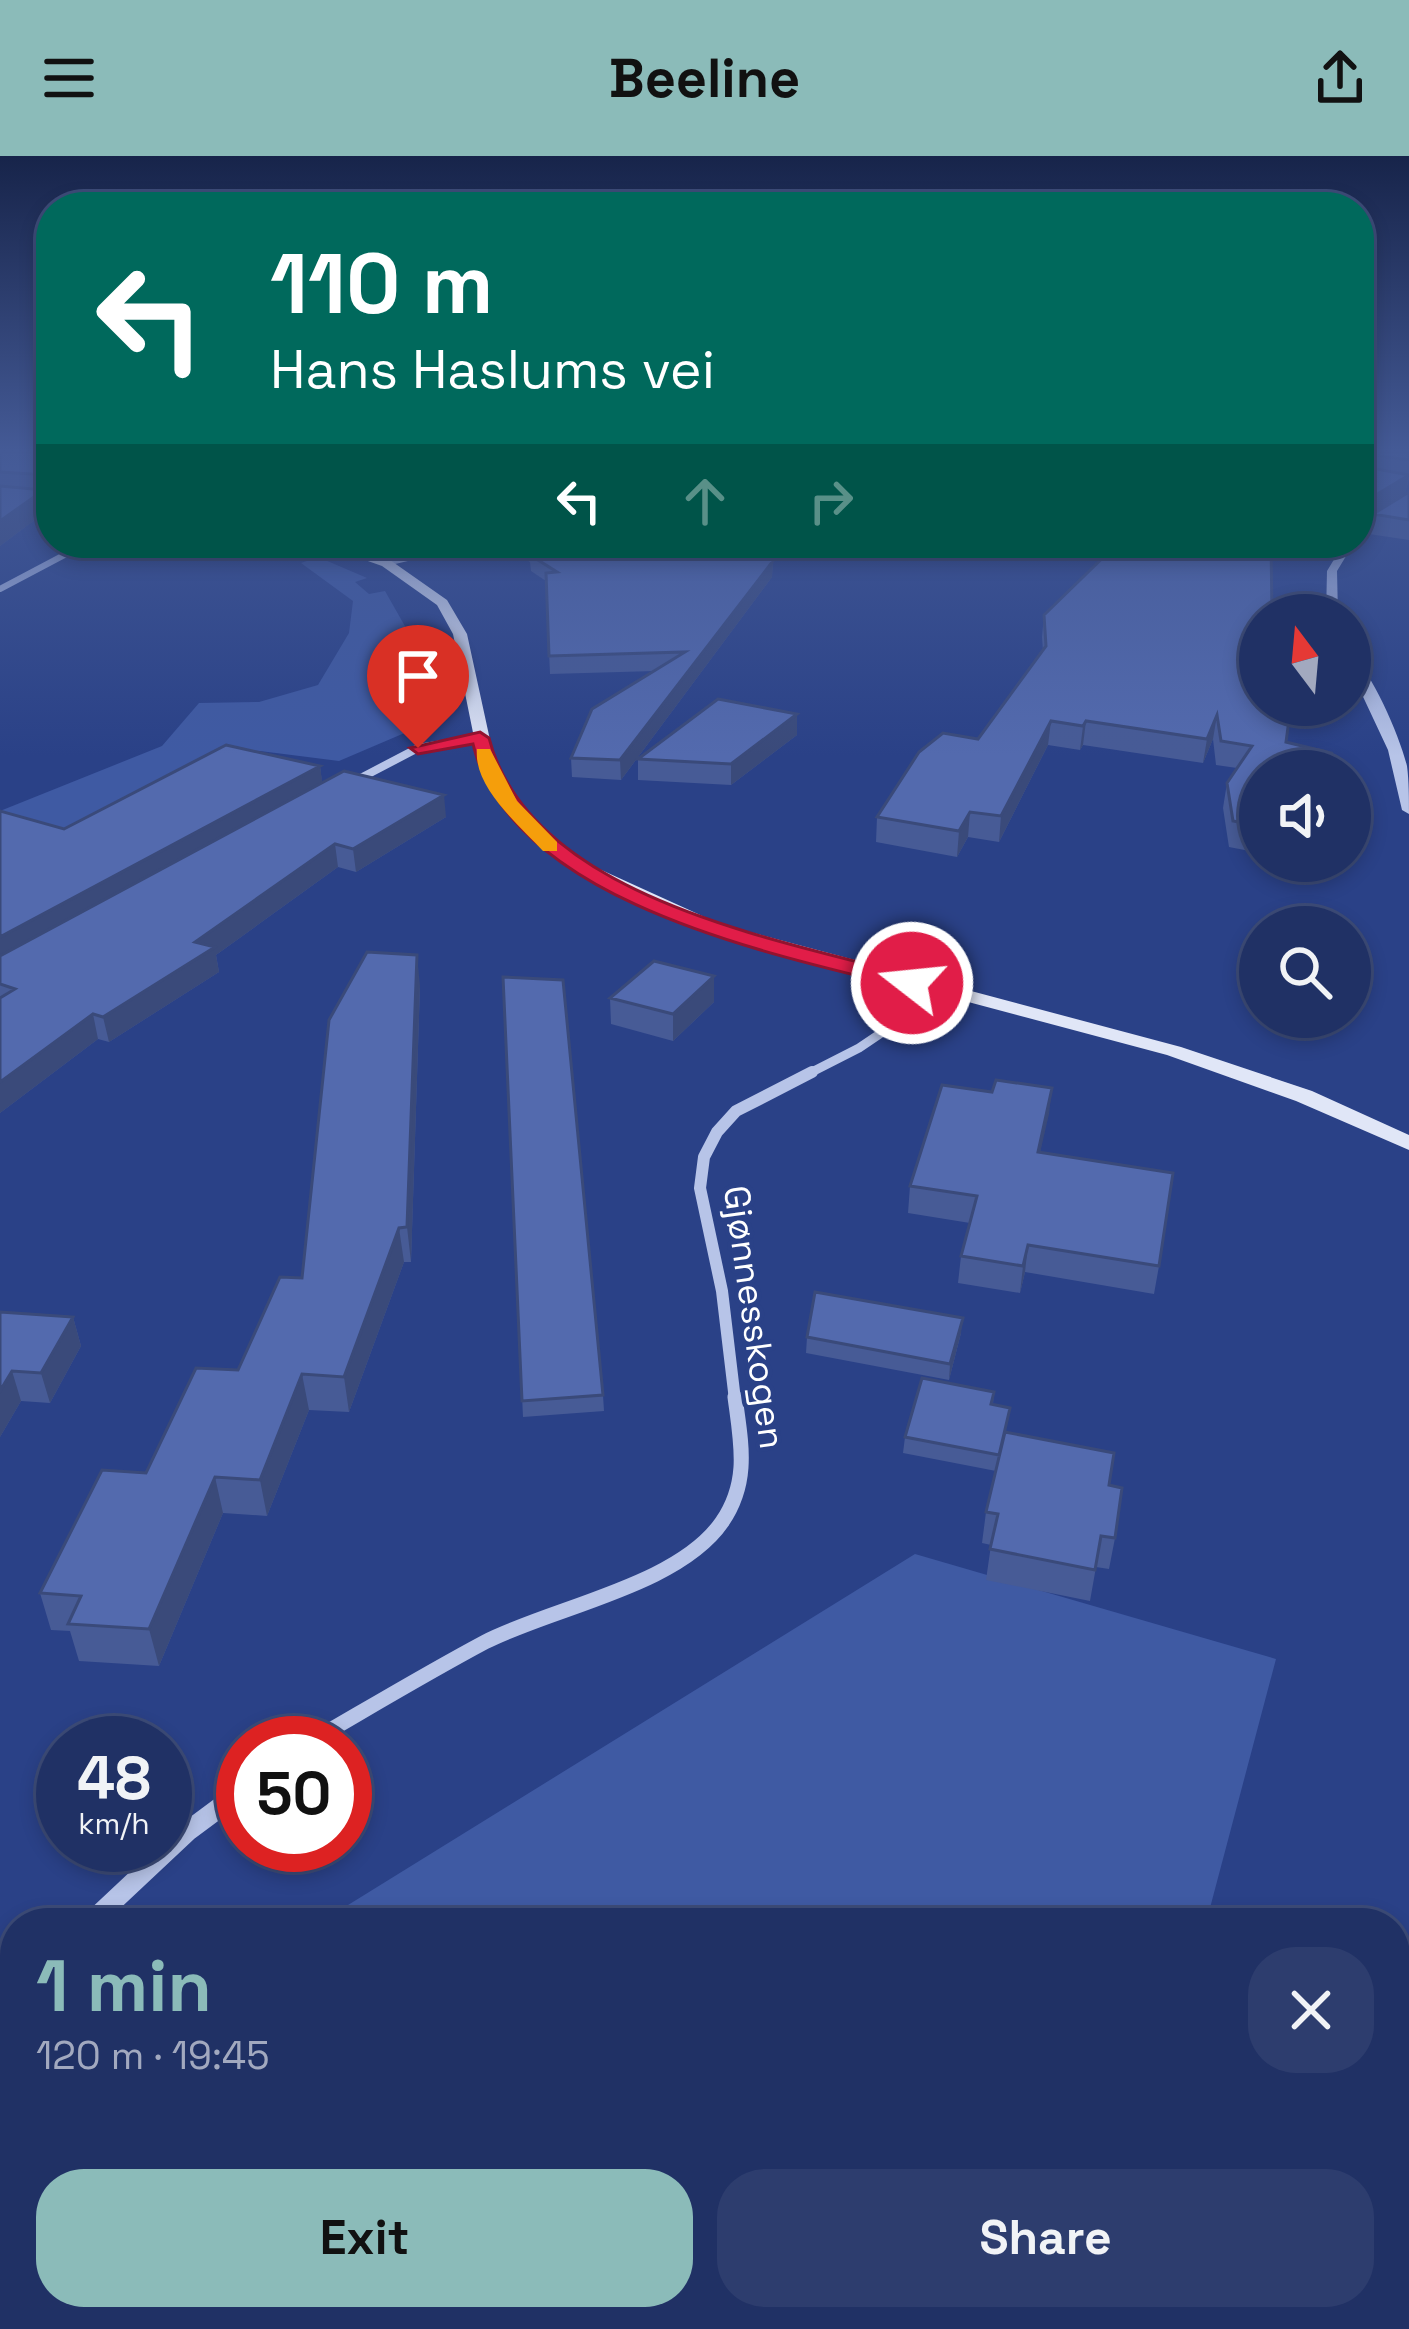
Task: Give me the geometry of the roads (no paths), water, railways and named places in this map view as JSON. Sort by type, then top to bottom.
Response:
[{"type":"main road","points":[[370,558],[429,591],[452,616],[470,672],[489,772],[510,805],[549,846],[610,883],[713,928],[942,992],[1110,1031],[1192,1057],[1304,1096],[1409,1143]]},
{"type":"street","points":[[0,589],[59,558]]},
{"type":"street","points":[[386,563],[407,558]]},
{"type":"street","points":[[1332,594],[1332,572],[1340,558]]},
{"type":"street","points":[[1371,698],[1395,744],[1409,810]]},
{"type":"street","points":[[340,789],[418,748],[480,738]]},
{"type":"street","name":"Gjønnesskogen","points":[[355,1716],[489,1640],[650,1575],[719,1526],[736,1498],[743,1470],[728,1330],[700,1188],[704,1156],[736,1111],[859,1048],[942,992]]},
{"type":"street","points":[[106,1908],[216,1811]]}]
